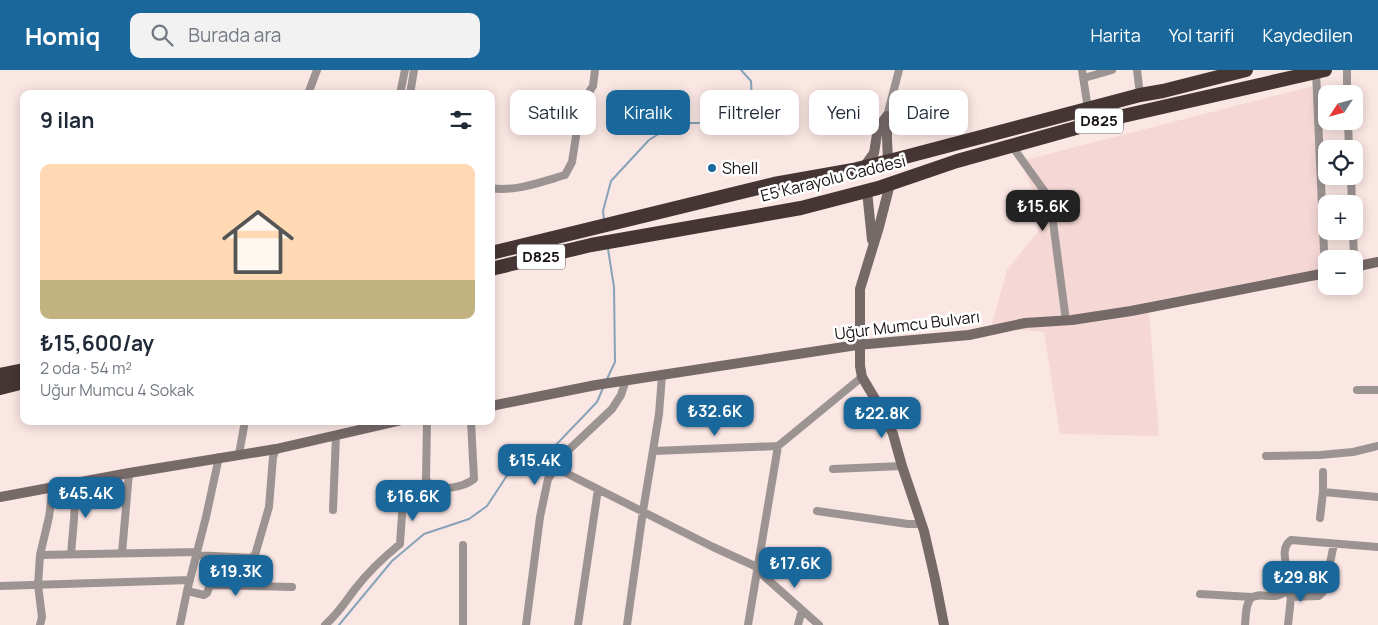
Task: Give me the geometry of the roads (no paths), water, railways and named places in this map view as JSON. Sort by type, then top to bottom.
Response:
[{"type":"highway","name":"E5 Karayolu Caddesi","points":[[495,252],[774,184],[864,167],[1140,95],[1163,91],[1218,73],[1246,70]]},
{"type":"highway","name":"E5 Karayolu Caddesi","points":[[495,268],[592,245],[801,208],[866,191],[957,161],[1101,121],[1320,71]]},
{"type":"highway","points":[[888,161],[890,184]]},
{"type":"highway","points":[[864,167],[866,191]]},
{"type":"highway","points":[[0,375],[20,371]]},
{"type":"highway","points":[[0,388],[20,383]]},
{"type":"street","points":[[310,90],[317,70]]},
{"type":"street","points":[[401,90],[404,70]]},
{"type":"street","points":[[411,90],[414,70]]},
{"type":"street","points":[[495,189],[518,188],[565,175],[572,162],[581,104],[593,86],[595,70]]},
{"type":"street","points":[[888,161],[888,116],[899,70]]},
{"type":"street","points":[[1088,109],[1083,74],[1112,70]]},
{"type":"street","points":[[1139,70],[1140,95]]},
{"type":"street","points":[[1346,70],[1347,85]]},
{"type":"street","points":[[1320,71],[1325,250]]},
{"type":"street","points":[[864,167],[874,153],[878,128],[888,116]]},
{"type":"street","points":[[1012,146],[1050,199],[1066,321]]},
{"type":"street","points":[[890,184],[860,289],[860,366],[862,377],[884,414],[893,434],[921,522],[936,579],[944,625]]},
{"type":"street","points":[[866,191],[872,236],[870,259]]},
{"type":"street","points":[[1363,265],[1378,262]]},
{"type":"street","name":"Uğur Mumcu Bulvarı","points":[[495,405],[596,385],[860,344],[969,335],[1025,323],[1066,321],[1131,311],[1318,275]]},
{"type":"street","points":[[627,625],[659,414],[662,375]]},
{"type":"street","points":[[653,451],[778,446],[862,377]]},
{"type":"street","points":[[526,625],[540,517],[548,479],[560,458],[612,409],[621,395],[626,380]]},
{"type":"street","points":[[1357,390],[1378,390]]},
{"type":"street","points":[[239,454],[244,425]]},
{"type":"street","points":[[0,497],[276,448],[380,425]]},
{"type":"street","points":[[427,425],[426,479],[430,486]]},
{"type":"street","points":[[326,625],[386,555],[400,544],[403,500],[430,486],[439,488],[456,487],[468,483],[474,478],[472,425]]},
{"type":"street","points":[[333,510],[336,435]]},
{"type":"street","points":[[748,625],[778,446]]},
{"type":"street","points":[[1266,456],[1320,455],[1353,452],[1378,446]]},
{"type":"street","points":[[40,554],[197,553],[251,558],[255,555],[269,508],[273,457],[276,448]]},
{"type":"street","points":[[180,625],[186,591],[197,553],[219,457]]},
{"type":"street","points":[[833,469],[902,466]]},
{"type":"street","points":[[556,468],[757,568],[819,625]]},
{"type":"street","points":[[1320,518],[1323,472]]},
{"type":"street","points":[[122,553],[129,473]]},
{"type":"street","points":[[71,554],[76,483]]},
{"type":"street","points":[[40,625],[42,617],[38,585],[40,554],[49,517],[53,488]]},
{"type":"street","points":[[578,625],[598,489]]},
{"type":"street","points":[[1323,492],[1378,497]]},
{"type":"street","points":[[817,511],[908,524],[921,522]]},
{"type":"street","points":[[1288,625],[1290,580],[1284,550],[1288,541],[1378,546]]},
{"type":"street","points":[[1200,594],[1252,597],[1288,594],[1319,596],[1324,591],[1334,544]]},
{"type":"street","points":[[462,625],[463,545]]},
{"type":"street","points":[[0,586],[190,580]]},
{"type":"street","points":[[186,591],[204,595],[210,585],[292,587]]},
{"type":"street","points":[[1245,625],[1246,612],[1252,597]]},
{"type":"street","points":[[798,625],[802,610]]},
{"type":"waterway","points":[[604,219],[603,211],[611,181],[649,140],[676,123],[731,121],[752,102],[751,81],[741,70]]},
{"type":"waterway","points":[[607,379],[615,362],[614,287],[608,249]]},
{"type":"waterway","points":[[339,625],[392,561],[424,534],[469,519],[487,506],[512,468],[552,449],[597,402],[603,388]]},
{"type":"place","name":"Shell","points":[[712,168]]}]
